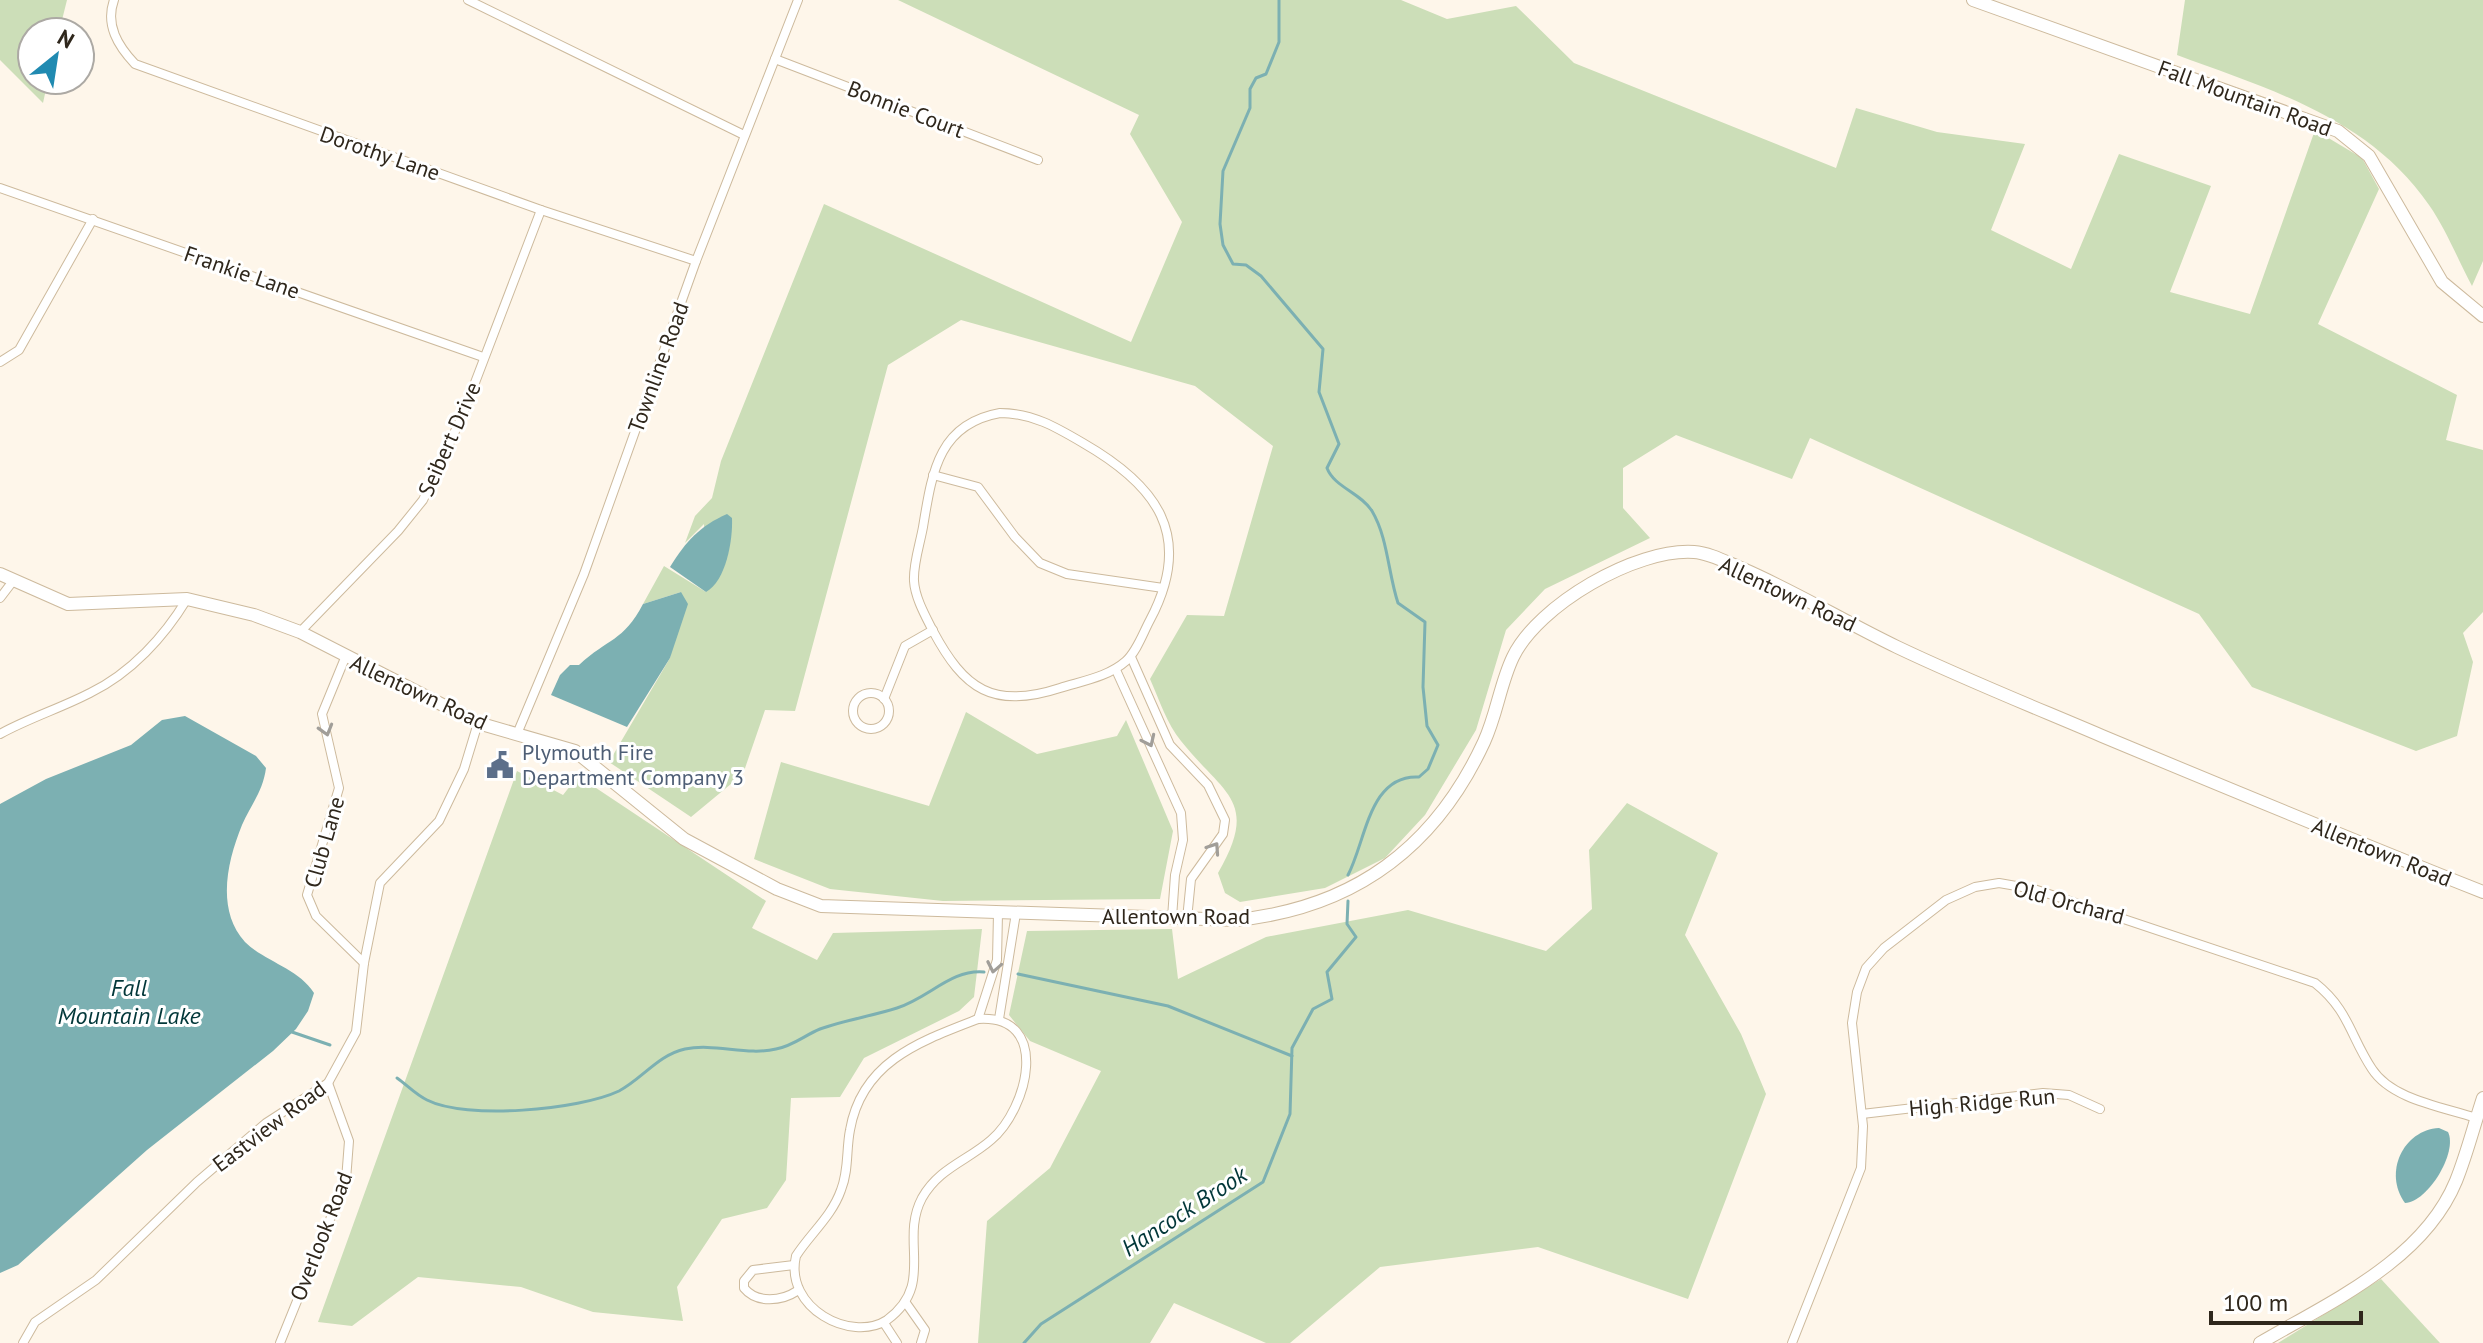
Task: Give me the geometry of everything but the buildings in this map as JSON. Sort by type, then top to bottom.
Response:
[{"type":"street","name":"Dorothy Lane","points":[[114,0],[110,23],[119,48],[135,64],[541,210],[696,261]]},
{"type":"street","points":[[468,0],[744,135]]},
{"type":"street","name":"Townline Road","points":[[517,734],[584,574],[696,261],[798,0]]},
{"type":"street","name":"Fall Mountain Road","points":[[1973,0],[2338,131],[2369,156],[2442,282],[2483,316]]},
{"type":"street","name":"Bonnie Court","points":[[775,59],[1038,160]]},
{"type":"street","name":"Frankie Lane","points":[[0,188],[483,357]]},
{"type":"street","name":"Seibert Drive","points":[[300,632],[398,531],[423,500],[454,437],[541,210]]},
{"type":"street","points":[[0,362],[19,350],[93,219]]},
{"type":"street","points":[[1025,413],[1063,431],[1132,474],[1155,500],[1165,523],[1168,546],[1163,588],[1131,657],[1116,670],[1037,696],[995,694],[977,686],[952,667],[933,630],[914,581],[933,475],[951,439],[978,417],[1025,413]]},
{"type":"street","points":[[933,475],[978,487],[1015,537],[1040,563],[1067,574],[1163,588]]},
{"type":"street","name":"Allentown Road","points":[[0,574],[43,596],[87,606],[187,599],[254,615],[300,632],[345,658],[478,723],[575,751],[684,839],[777,889],[821,906],[1236,920],[1288,910],[1344,891],[1392,865],[1422,836],[1469,771],[1486,738],[1513,657],[1535,624],[1560,603],[1611,574],[1662,555],[1695,552],[1778,585],[1896,647],[1982,685],[2294,817],[2483,892]]},
{"type":"street","points":[[0,598],[13,581]]},
{"type":"street","points":[[0,734],[92,693],[126,671],[170,627],[187,599]]},
{"type":"street","points":[[884,699],[875,693],[859,698],[853,713],[858,723],[869,729],[881,726],[889,710],[884,699],[905,646],[933,630]]},
{"type":"street","points":[[1131,657],[1170,745],[1208,785],[1225,820],[1215,848],[1191,879],[1187,919]]},
{"type":"street","name":"Club Lane","points":[[345,658],[322,714],[339,788],[307,895],[316,916],[364,963]]},
{"type":"street","points":[[1116,670],[1181,813],[1183,840],[1175,875],[1172,918]]},
{"type":"street","name":"Eastview Road","points":[[23,1343],[35,1322],[96,1280],[197,1182],[266,1123],[328,1083],[356,1032],[364,963],[380,883],[439,821],[464,769],[478,723]]},
{"type":"street","name":"Old Orchard","points":[[1792,1343],[1861,1168],[1864,1144],[1852,1023],[1857,992],[1866,968],[1884,948],[1946,900],[1975,887],[1999,883],[2034,889],[2106,910],[2315,983],[2344,1011],[2372,1071],[2405,1095],[2476,1118]]},
{"type":"street","points":[[978,1019],[997,960],[998,913]]},
{"type":"street","points":[[999,1019],[1016,913]]},
{"type":"street","points":[[978,1019],[999,1019],[1016,1030],[1027,1050],[1019,1096],[992,1140],[945,1170],[923,1197],[914,1228],[914,1282],[906,1303],[884,1323],[844,1326],[821,1318],[805,1304],[797,1291],[794,1265],[796,1256],[840,1193],[850,1126],[874,1075],[890,1059],[917,1042],[978,1019]]},
{"type":"street","name":"Overlook Road","points":[[280,1343],[346,1180],[349,1141],[328,1083]]},
{"type":"street","name":"High Ridge Run","points":[[1862,1114],[2043,1093],[2069,1095],[2100,1109]]},
{"type":"street","points":[[2260,1343],[2365,1282],[2419,1237],[2455,1183],[2483,1098]]},
{"type":"street","points":[[794,1265],[753,1270],[744,1281],[744,1288],[755,1297],[772,1299],[797,1291]]},
{"type":"street","points":[[906,1303],[925,1330],[921,1343]]},
{"type":"street","points":[[884,1323],[897,1343]]},
{"type":"green space","points":[[0,0],[67,0],[63,16],[16,16],[16,76],[0,60]]},
{"type":"green space","points":[[898,0],[1401,0],[1447,19],[1516,6],[1574,63],[1836,168],[1856,108],[1937,132],[2025,144],[1991,230],[2071,269],[2119,154],[2211,186],[2170,292],[2250,314],[2315,130],[2362,158],[2379,189],[2318,324],[2457,395],[2446,440],[2483,450],[2483,612],[2463,633],[2473,662],[2457,736],[2416,751],[2252,687],[2199,614],[1810,438],[1792,479],[1676,435],[1623,468],[1623,508],[1650,538],[1545,589],[1506,630],[1476,730],[1425,815],[1385,858],[1325,888],[1240,902],[1225,893],[1218,873],[1236,829],[1236,813],[1231,800],[1176,734],[1150,679],[1187,615],[1224,616],[1273,446],[1195,386],[961,320],[888,365],[795,711],[765,710],[743,774],[691,817],[609,762],[670,658],[681,592],[643,604],[664,566],[706,592],[704,524],[685,543],[695,516],[712,498],[721,461],[824,204],[1131,342],[1182,222],[1130,134],[1139,115]]},
{"type":"green space","points":[[2185,0],[2483,0],[2483,261],[2472,286],[2429,205],[2405,175],[2378,150],[2316,110],[2177,55]]},
{"type":"green space","points":[[966,712],[1037,754],[1117,736],[1126,720],[1173,831],[1160,899],[943,901],[830,889],[754,859],[781,762],[929,806]]},
{"type":"green space","points":[[517,771],[563,795],[578,776],[766,901],[752,928],[817,960],[833,933],[982,929],[974,997],[959,1011],[864,1058],[840,1097],[791,1098],[786,1180],[767,1208],[722,1219],[677,1287],[683,1321],[593,1312],[521,1287],[418,1277],[352,1326],[318,1322]]},
{"type":"green space","points":[[1627,803],[1718,853],[1685,935],[1741,1034],[1766,1094],[1688,1299],[1538,1247],[1380,1267],[1290,1343],[1266,1343],[1174,1303],[1150,1343],[978,1343],[987,1221],[1050,1168],[1101,1071],[1030,1041],[1009,1015],[1027,931],[1172,929],[1178,979],[1266,937],[1408,910],[1546,951],[1592,909],[1589,850]]},
{"type":"green space","points":[[2381,1279],[2440,1343],[2278,1343]]},
{"type":"water","points":[[727,514],[732,518],[732,527],[727,559],[719,579],[706,592],[670,567],[694,535]]},
{"type":"water","points":[[681,592],[688,604],[670,658],[627,727],[551,695],[560,675],[570,665],[579,665],[622,633],[643,604]]},
{"type":"water","name":"Fall Mountain Lake","points":[[185,716],[256,756],[266,768],[232,854],[227,901],[236,929],[245,942],[299,977],[314,993],[308,1011],[296,1029],[273,1051],[147,1150],[18,1265],[0,1273],[0,804],[46,779],[131,745],[162,720]]},
{"type":"water","points":[[2439,1128],[2448,1132],[2450,1141],[2445,1163],[2423,1194],[2405,1203],[2396,1179],[2400,1155],[2415,1136]]},
{"type":"waterway","name":"Hancock Brook","points":[[1279,0],[1279,42],[1266,74],[1256,78],[1250,89],[1250,108],[1223,171],[1220,224],[1223,245],[1233,264],[1246,265],[1261,276],[1323,349],[1319,392],[1339,444],[1327,468],[1335,480],[1372,511],[1385,544],[1398,603],[1425,622],[1423,687],[1427,726],[1438,745],[1428,769],[1419,777],[1402,779],[1389,786],[1379,798],[1348,875]]},
{"type":"waterway","name":"Hancock Brook","points":[[1024,1343],[1041,1324],[1263,1182],[1290,1114],[1292,1048],[1313,1009],[1332,999],[1327,972],[1356,937],[1347,924],[1348,901]]},
{"type":"waterway","points":[[397,1078],[427,1100],[468,1110],[523,1110],[578,1103],[619,1091],[675,1052],[708,1047],[754,1051],[782,1048],[820,1029],[909,1003],[950,979],[972,972],[984,972]]},
{"type":"waterway","points":[[1018,974],[1168,1006],[1292,1056]]},
{"type":"waterway","points":[[292,1032],[330,1045]]},
{"type":"place","name":"Plymouth Fire Department Company 3","points":[[500,765]]}]
